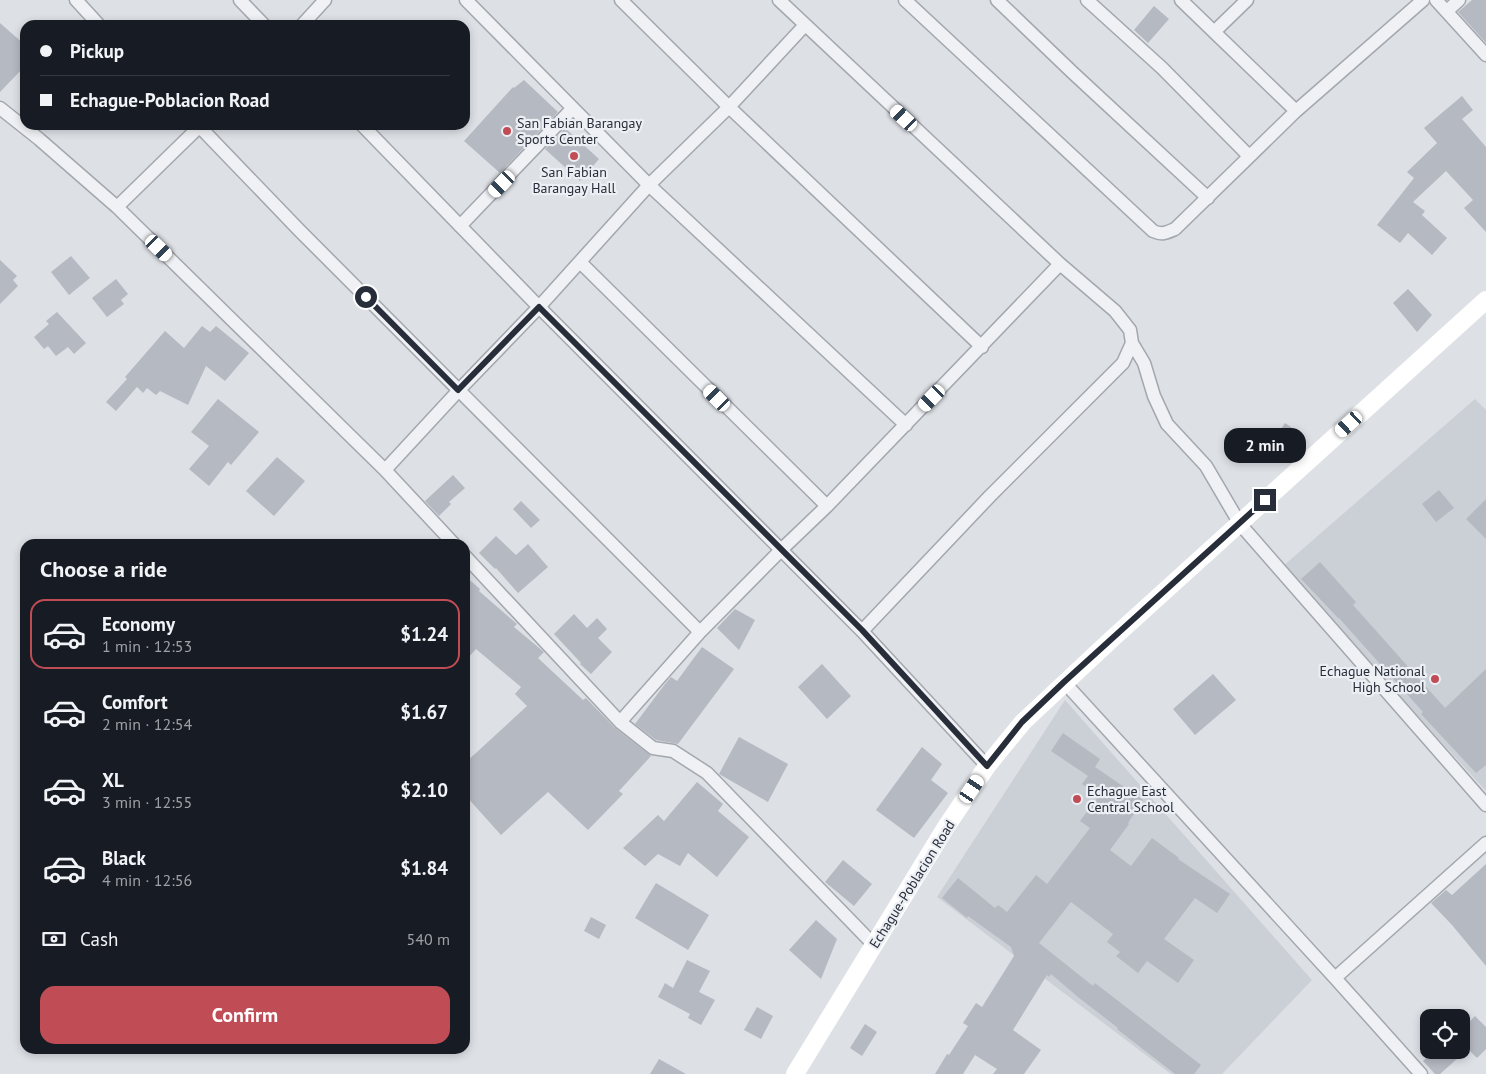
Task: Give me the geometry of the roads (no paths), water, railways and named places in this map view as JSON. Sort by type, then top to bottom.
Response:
[{"type":"main road","name":"Echague-Poblacion Road","points":[[795,1074],[946,827],[987,766],[1022,722],[1486,300]]},
{"type":"street","points":[[76,0],[95,20]]},
{"type":"street","points":[[240,0],[259,20]]},
{"type":"street","points":[[307,20],[326,0]]},
{"type":"street","points":[[466,0],[649,185],[906,424]]},
{"type":"street","points":[[621,0],[728,107],[982,347]]},
{"type":"street","points":[[779,0],[1060,264],[1115,311],[1130,330],[1132,343],[1144,363],[1154,396],[1167,424],[1206,466],[1240,524],[1486,805]]},
{"type":"street","points":[[905,0],[1153,231],[1159,234],[1166,234],[1174,229],[1296,111],[1423,0]]},
{"type":"street","points":[[997,0],[1208,198]]},
{"type":"street","points":[[1087,0],[1162,68],[1249,156]]},
{"type":"street","points":[[1181,0],[1296,111]]},
{"type":"street","points":[[1214,32],[1248,0]]},
{"type":"street","points":[[1436,0],[1486,55]]},
{"type":"street","points":[[1447,11],[1459,0]]},
{"type":"street","points":[[385,470],[458,390],[539,307],[649,185],[728,107],[805,25]]},
{"type":"street","points":[[0,108],[20,124]]},
{"type":"street","points":[[460,226],[573,108]]},
{"type":"street","points":[[28,130],[117,207],[385,470],[449,539]]},
{"type":"street","points":[[117,207],[194,130]]},
{"type":"street","points":[[204,130],[299,230],[700,632]]},
{"type":"street","points":[[367,130],[539,307],[862,630],[987,766]]},
{"type":"street","points":[[580,262],[827,506]]},
{"type":"street","points":[[620,722],[700,632],[827,506],[1060,264]]},
{"type":"street","points":[[862,630],[990,496],[1123,363],[1132,343]]},
{"type":"street","points":[[470,561],[620,722],[653,748],[673,751],[707,773],[874,945]]},
{"type":"street","points":[[1064,682],[1421,1074]]},
{"type":"street","points":[[1335,978],[1486,843]]},
{"type":"place","name":"San Fabian Barangay Sports Center","points":[[507,131]]},
{"type":"place","name":"San Fabian Barangay Hall","points":[[574,156]]},
{"type":"place","name":"Echague National High School","points":[[1435,679]]},
{"type":"place","name":"Echague East Central School","points":[[1077,799]]}]
